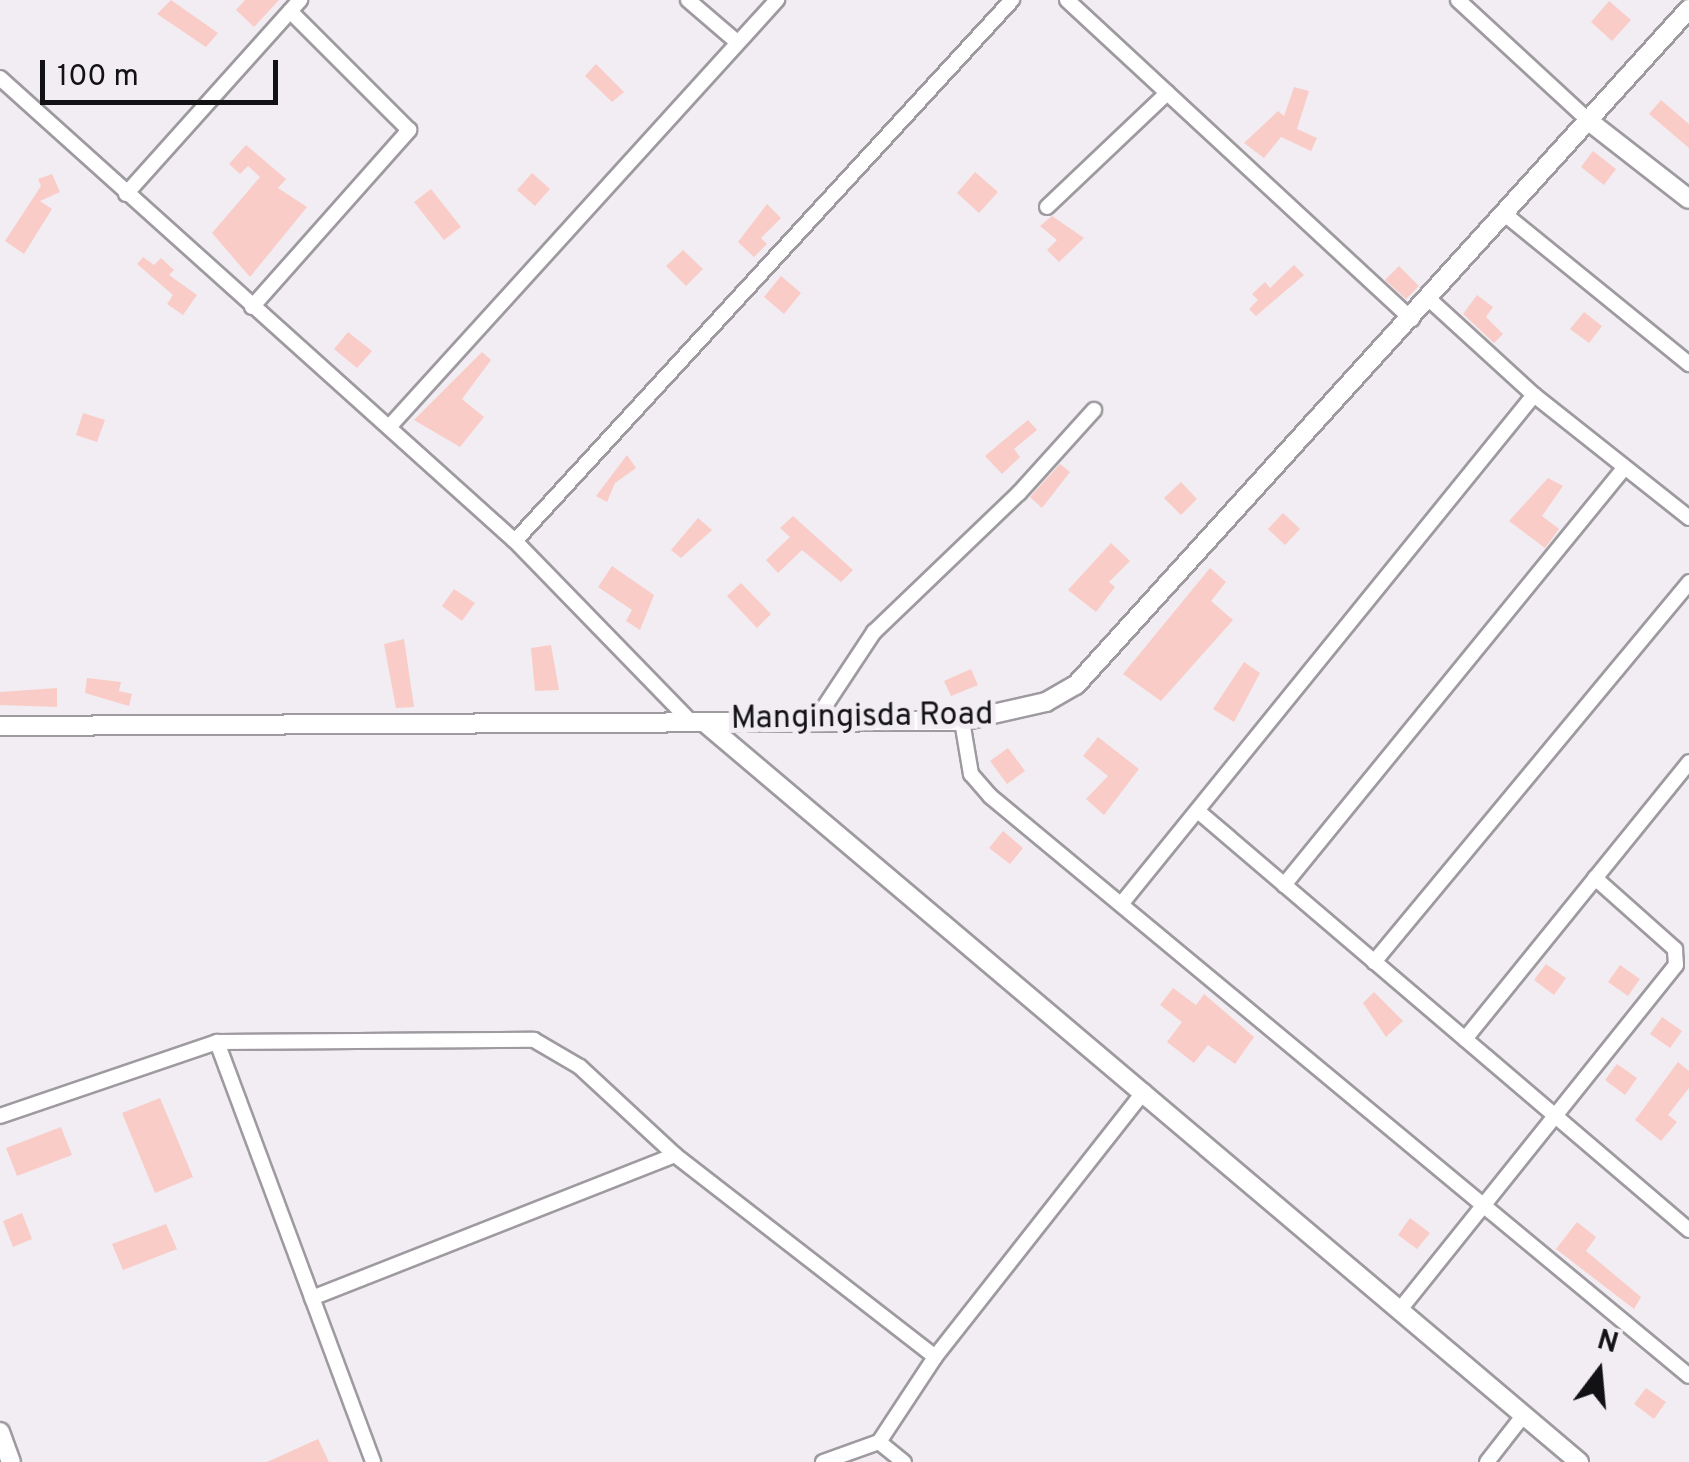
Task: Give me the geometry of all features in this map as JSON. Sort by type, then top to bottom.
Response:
[{"type":"street","points":[[688,0],[737,42]]},
{"type":"street","points":[[390,426],[777,0]]},
{"type":"street","points":[[515,541],[1012,0]]},
{"type":"street","points":[[1067,0],[1412,319]]},
{"type":"street","points":[[1458,0],[1590,122],[1689,198]]},
{"type":"street","points":[[126,194],[296,6],[409,130],[252,306]]},
{"type":"street","name":"Mangingisda Road","points":[[0,726],[962,721],[1016,714],[1076,685],[1507,216],[1689,8]]},
{"type":"street","points":[[0,78],[515,541],[698,722],[1402,1307],[1579,1462]]},
{"type":"street","points":[[1047,207],[1167,92]]},
{"type":"street","points":[[1507,216],[1689,364]]},
{"type":"street","points":[[1430,300],[1534,395],[1689,518]]},
{"type":"street","points":[[1122,903],[1534,395]]},
{"type":"street","points":[[815,721],[874,632],[1018,493],[1094,410]]},
{"type":"street","points":[[1284,885],[1625,467]]},
{"type":"street","points":[[1374,962],[1689,582]]},
{"type":"street","points":[[962,721],[976,780],[1689,1376]]},
{"type":"street","points":[[1465,1039],[1687,769]]},
{"type":"street","points":[[1198,812],[1689,1230]]},
{"type":"street","points":[[1402,1307],[1678,960],[1675,949],[1595,878]]},
{"type":"street","points":[[0,1116],[217,1042],[534,1040],[580,1067],[675,1154],[935,1357]]},
{"type":"street","points":[[217,1042],[372,1462]]},
{"type":"street","points":[[824,1462],[878,1442],[935,1357],[1144,1091]]},
{"type":"street","points":[[312,1298],[675,1154]]},
{"type":"street","points":[[1487,1462],[1523,1416]]},
{"type":"street","points":[[0,1432],[11,1462]]},
{"type":"street","points":[[878,1442],[904,1462]]},
{"type":"building","points":[[171,0],[218,33],[206,47],[157,14]]},
{"type":"building","points":[[245,0],[279,0],[254,27],[236,10]]},
{"type":"building","points":[[1609,1],[1631,20],[1612,41],[1591,22]]},
{"type":"building","points":[[596,64],[624,92],[612,102],[585,76]]},
{"type":"building","points":[[1294,87],[1309,91],[1297,129],[1317,138],[1311,151],[1281,137],[1264,158],[1244,143],[1278,111],[1284,116]]},
{"type":"building","points":[[1661,100],[1689,124],[1689,148],[1649,114]]},
{"type":"building","points":[[246,145],[286,179],[278,188],[307,207],[250,277],[212,233],[260,177],[248,166],[240,174],[229,164]]},
{"type":"building","points":[[1593,151],[1616,169],[1604,185],[1581,167]]},
{"type":"building","points":[[975,172],[998,192],[979,213],[957,193]]},
{"type":"building","points":[[532,173],[550,189],[535,206],[517,190]]},
{"type":"building","points":[[52,174],[60,192],[40,201],[52,209],[24,254],[5,241],[41,186],[38,179]]},
{"type":"building","points":[[431,189],[461,227],[444,240],[414,202]]},
{"type":"building","points":[[767,204],[781,218],[761,238],[767,244],[754,257],[738,242]]},
{"type":"building","points":[[1052,216],[1084,238],[1059,262],[1047,250],[1057,240],[1040,226]]},
{"type":"building","points":[[683,250],[703,269],[686,286],[666,266]]},
{"type":"building","points":[[143,257],[154,265],[161,258],[174,270],[169,275],[197,295],[183,315],[167,304],[173,295],[137,264]]},
{"type":"building","points":[[1294,265],[1304,275],[1256,316],[1249,309],[1258,300],[1252,294],[1265,282],[1270,288]]},
{"type":"building","points":[[1399,266],[1419,286],[1406,299],[1385,280]]},
{"type":"building","points":[[781,276],[801,293],[784,314],[764,297]]},
{"type":"building","points":[[1477,295],[1493,307],[1486,317],[1503,334],[1494,343],[1463,314]]},
{"type":"building","points":[[1584,312],[1602,326],[1589,343],[1570,329]]},
{"type":"building","points":[[348,332],[372,351],[357,368],[334,349]]},
{"type":"building","points":[[482,352],[491,360],[462,399],[484,417],[460,447],[414,420]]},
{"type":"building","points":[[83,413],[105,420],[97,442],[76,435]]},
{"type":"building","points":[[1028,420],[1037,430],[1014,449],[1020,457],[1002,474],[985,456]]},
{"type":"building","points":[[627,455],[636,468],[615,483],[607,502],[596,496]]},
{"type":"building","points":[[1060,464],[1070,472],[1042,508],[1030,497]]},
{"type":"building","points":[[1548,478],[1563,486],[1542,516],[1559,529],[1545,548],[1509,521]]},
{"type":"building","points":[[1181,482],[1197,499],[1181,515],[1164,498]]},
{"type":"building","points":[[1283,513],[1300,529],[1285,545],[1268,529]]},
{"type":"building","points":[[793,516],[853,570],[841,582],[802,550],[778,573],[766,560],[790,537],[780,528]]},
{"type":"building","points":[[698,518],[712,530],[681,558],[671,550]]},
{"type":"building","points":[[1111,543],[1130,561],[1109,582],[1115,587],[1096,612],[1068,590]]},
{"type":"building","points":[[612,566],[654,595],[640,630],[626,621],[632,610],[598,587]]},
{"type":"building","points":[[1210,568],[1226,582],[1211,601],[1233,620],[1161,701],[1123,674]]},
{"type":"building","points":[[741,583],[771,614],[757,628],[727,596]]},
{"type":"building","points":[[454,589],[475,603],[462,621],[442,606]]},
{"type":"building","points":[[404,639],[414,707],[396,708],[384,644]]},
{"type":"building","points":[[551,645],[559,690],[535,691],[531,648]]},
{"type":"building","points":[[1244,662],[1260,673],[1234,722],[1213,709]]},
{"type":"building","points":[[971,669],[978,685],[951,696],[944,681]]},
{"type":"building","points":[[87,678],[121,682],[119,691],[132,694],[129,706],[85,693]]},
{"type":"building","points":[[57,688],[57,707],[0,705],[0,692]]},
{"type":"building","points":[[1098,737],[1139,769],[1104,815],[1086,799],[1108,776],[1083,756]]},
{"type":"building","points":[[1008,748],[1025,771],[1007,784],[990,761]]},
{"type":"building","points":[[1003,831],[1023,848],[1010,864],[989,848]]},
{"type":"building","points":[[1546,964],[1566,978],[1554,995],[1534,980]]},
{"type":"building","points":[[1620,965],[1640,979],[1628,996],[1608,982]]},
{"type":"building","points":[[1173,988],[1196,1005],[1204,994],[1254,1037],[1235,1064],[1208,1045],[1194,1063],[1167,1042],[1182,1022],[1160,1005]]},
{"type":"building","points":[[1374,992],[1403,1021],[1386,1037],[1363,1003]]},
{"type":"building","points":[[1662,1017],[1682,1031],[1670,1048],[1650,1034]]},
{"type":"building","points":[[1678,1062],[1689,1071],[1689,1088],[1668,1115],[1677,1122],[1661,1141],[1635,1120]]},
{"type":"building","points":[[1617,1064],[1637,1078],[1625,1095],[1605,1080]]},
{"type":"building","points":[[160,1098],[193,1177],[155,1193],[122,1113]]},
{"type":"building","points":[[61,1127],[72,1155],[17,1176],[6,1148]]},
{"type":"building","points":[[22,1213],[32,1239],[13,1247],[3,1221]]},
{"type":"building","points":[[1410,1218],[1430,1233],[1417,1249],[1398,1235]]},
{"type":"building","points":[[1577,1222],[1596,1237],[1586,1251],[1641,1297],[1634,1309],[1556,1249]]},
{"type":"building","points":[[166,1224],[177,1249],[123,1270],[112,1244]]},
{"type":"building","points":[[1646,1388],[1666,1402],[1654,1419],[1634,1404]]},
{"type":"building","points":[[318,1439],[329,1462],[267,1462]]}]
